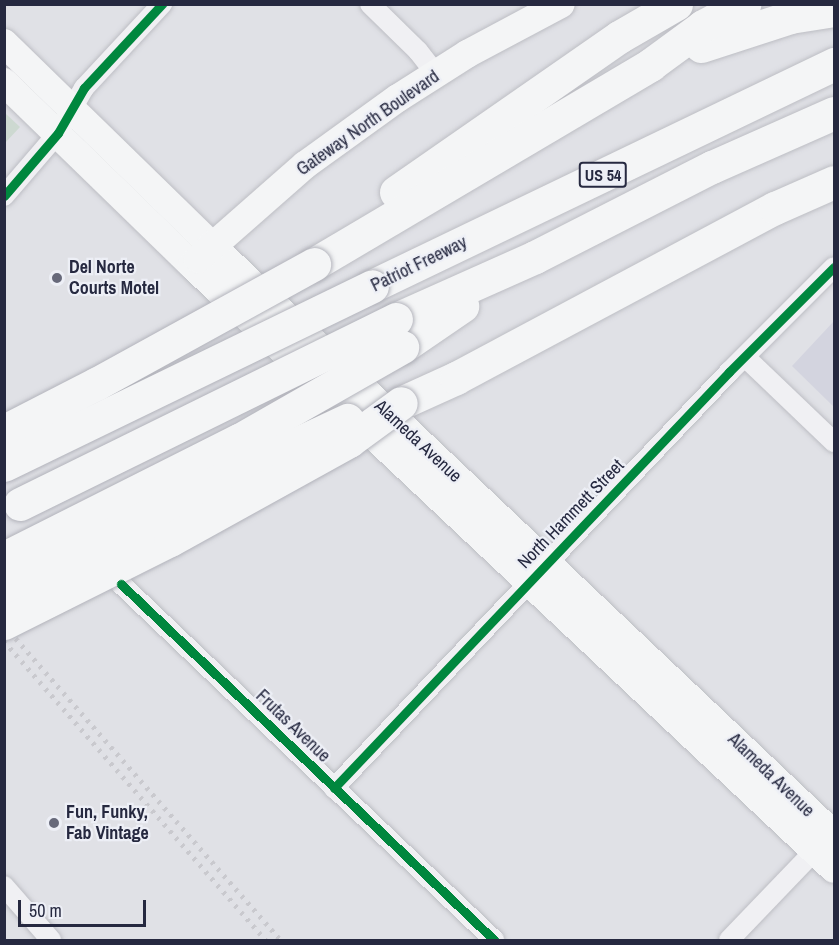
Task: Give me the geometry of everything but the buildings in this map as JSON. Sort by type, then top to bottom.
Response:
[{"type":"highway","points":[[4,409],[309,256],[619,36],[676,4]]},
{"type":"highway","points":[[4,431],[96,384],[309,256],[650,65],[703,26],[744,4]]},
{"type":"highway","points":[[650,65],[781,20],[834,10]]},
{"type":"highway","name":"Patriot Freeway","points":[[4,465],[834,64]]},
{"type":"highway","name":"US 54","points":[[399,333],[535,257],[712,167],[834,113]]},
{"type":"highway","points":[[4,588],[338,423],[400,403],[456,378],[775,208],[834,182]]},
{"type":"highway","points":[[10,509],[399,333]]},
{"type":"highway","points":[[4,558],[239,440],[399,333]]},
{"type":"highway","points":[[4,623],[170,540],[349,441],[400,403]]},
{"type":"main road","name":"Gateway North Boulevard","points":[[192,265],[211,245],[305,165],[436,74],[561,4]]},
{"type":"main road","name":"Alameda Avenue","points":[[4,43],[211,245],[538,572]]},
{"type":"main road","name":"Alameda Avenue","points":[[4,82],[192,265],[538,572],[830,844]]},
{"type":"street","points":[[4,196],[58,133],[84,88],[162,4]]},
{"type":"street","points":[[370,4],[418,51],[436,74]]},
{"type":"street","name":"North Hammett Street","points":[[334,788],[729,372],[746,358],[834,267]]},
{"type":"street","points":[[746,358],[834,442]]},
{"type":"street","name":"Frutas Avenue","points":[[121,584],[494,940]]},
{"type":"street","points":[[729,940],[830,844]]},
{"type":"street","points":[[4,886],[51,940]]},
{"type":"shaded area","points":[[5,113],[20,127],[4,143]]},
{"type":"shaded area","points":[[834,321],[834,407],[792,366]]},
{"type":"railway","points":[[4,625],[281,940]]},
{"type":"railway","points":[[4,641],[266,940]]},
{"type":"cycle path","points":[[4,196],[58,133],[84,88],[162,4]]},
{"type":"cycle path","points":[[334,788],[729,372],[834,267]]},
{"type":"cycle path","points":[[121,584],[494,940]]},
{"type":"place","name":"Del Norte Courts Motel","points":[[57,278]]},
{"type":"place","name":"Fun, Funky, Fab Vintage","points":[[54,823]]}]
